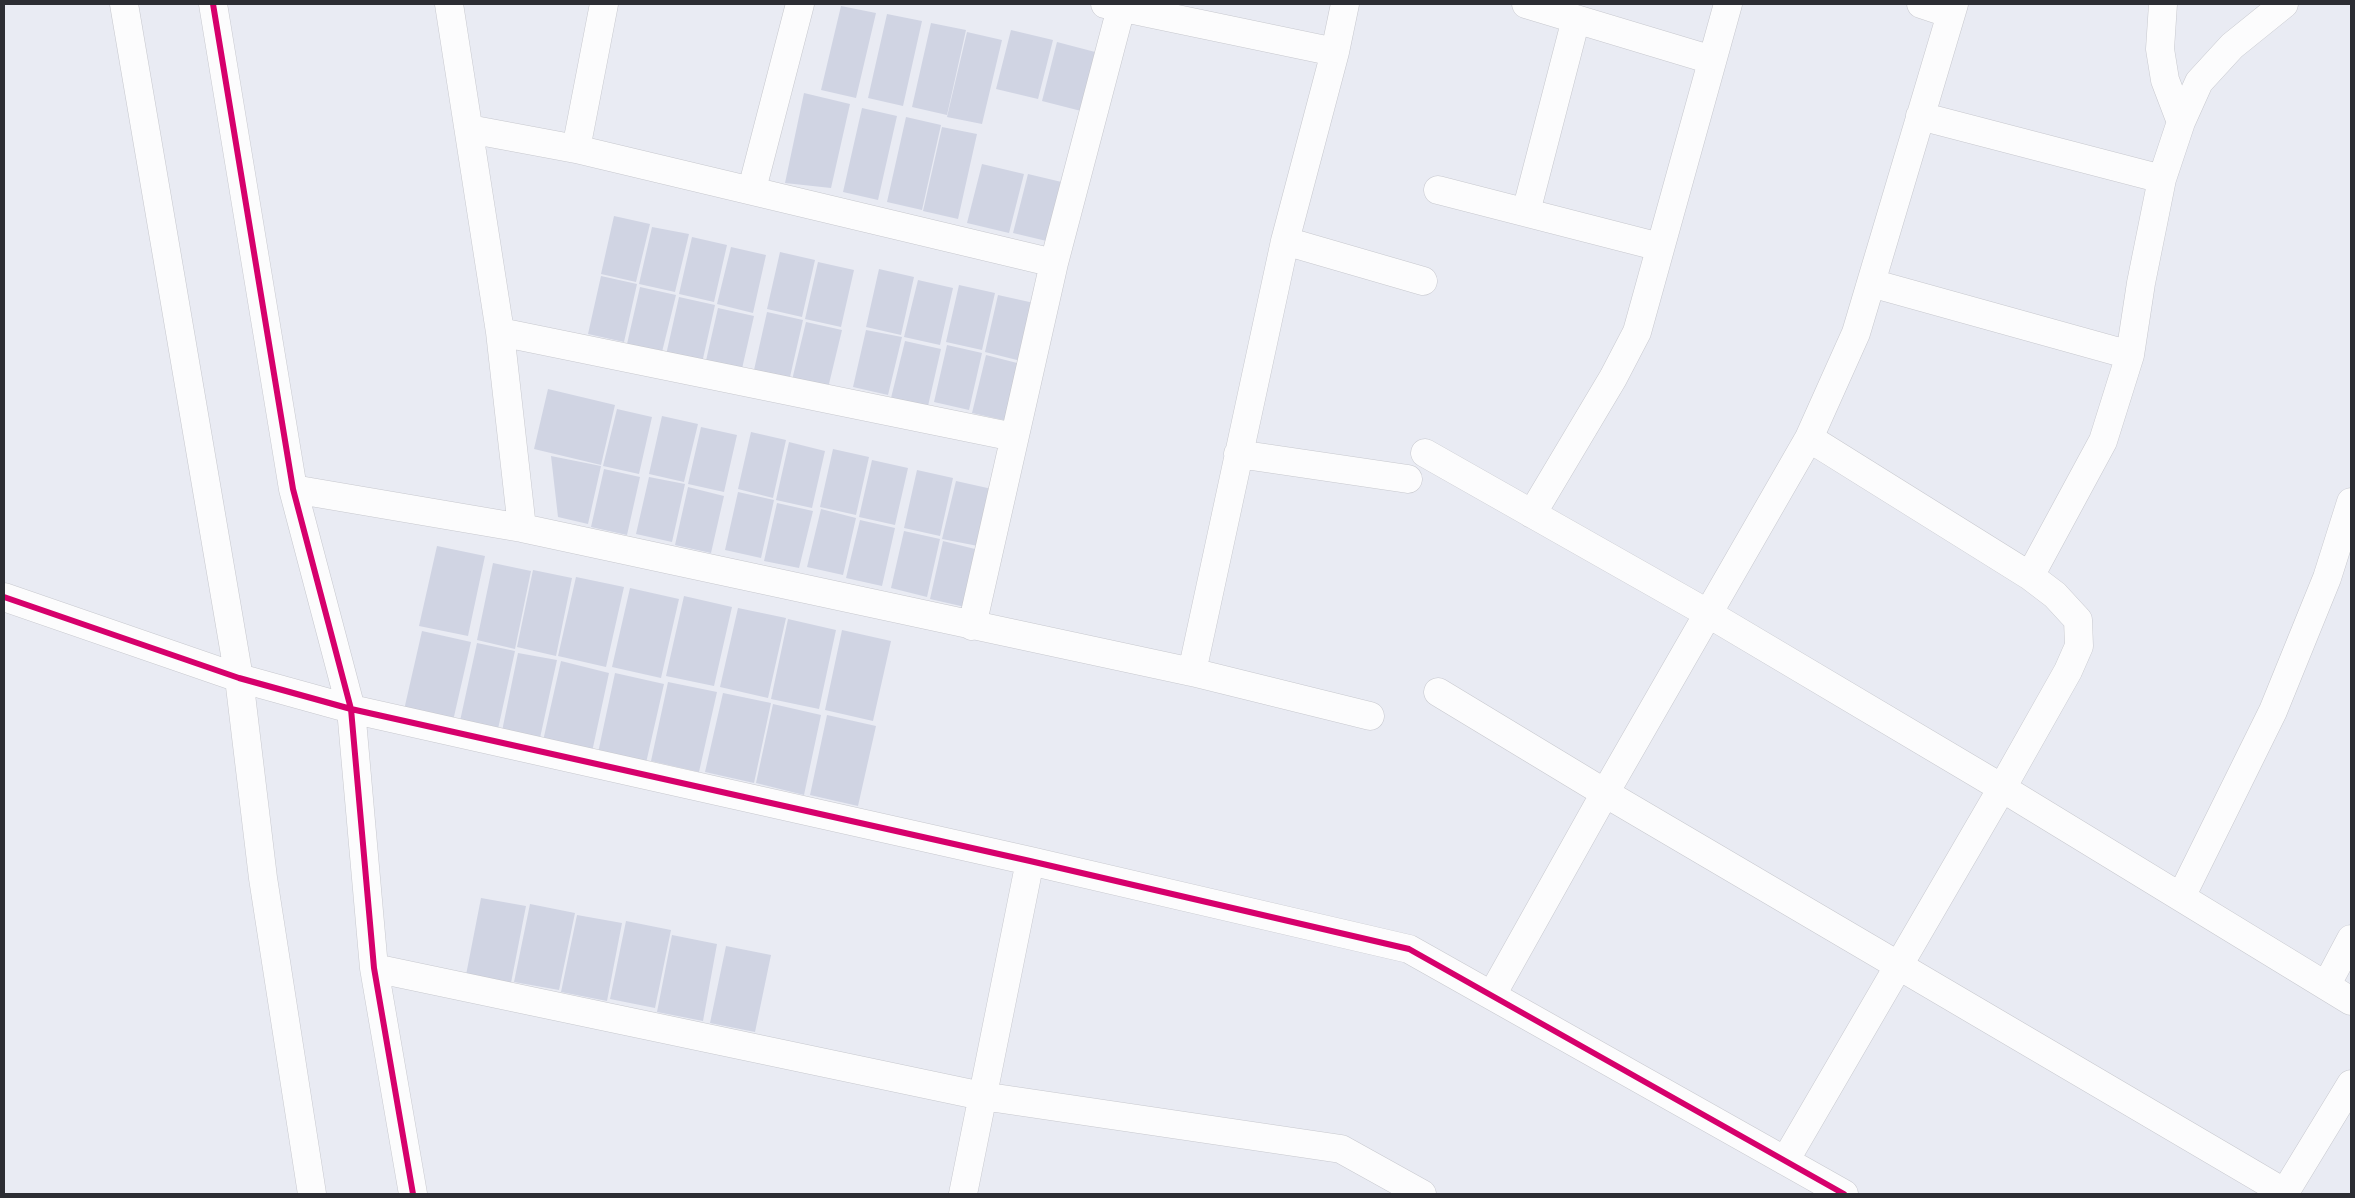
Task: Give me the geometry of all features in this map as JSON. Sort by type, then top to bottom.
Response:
[{"type":"street","points":[[124,4],[249,681],[263,878],[312,1194]]},
{"type":"street","points":[[213,4],[293,489],[351,709],[374,968],[413,1194]]},
{"type":"street","points":[[449,4],[500,332],[522,528]]},
{"type":"street","points":[[576,148],[604,4]]},
{"type":"street","points":[[752,189],[800,4]]},
{"type":"street","points":[[1192,672],[1285,241],[1345,4]]},
{"type":"street","points":[[1532,514],[1613,378],[1637,332],[1728,4]]},
{"type":"street","points":[[1492,995],[1604,793],[1809,438],[1856,333],[1952,9],[1921,4]]},
{"type":"street","points":[[2163,4],[2160,49],[2165,80],[2181,122]]},
{"type":"street","points":[[2030,576],[2103,441],[2130,355],[2141,283],[2162,179],[2181,122],[2199,82],[2232,46],[2284,4]]},
{"type":"street","points":[[1537,5],[1576,19],[1712,60]]},
{"type":"street","points":[[972,626],[1113,6],[1334,52]]},
{"type":"street","points":[[1526,212],[1576,19]]},
{"type":"street","points":[[1920,116],[2162,179]]},
{"type":"street","points":[[469,129],[576,148],[1054,263]]},
{"type":"street","points":[[1438,190],[1660,247]]},
{"type":"street","points":[[1285,241],[1423,281]]},
{"type":"street","points":[[1870,283],[2130,355]]},
{"type":"street","points":[[500,332],[1014,438]]},
{"type":"street","points":[[1785,1161],[2002,788],[2068,671],[2079,646],[2078,620],[2055,595],[2030,576],[1809,438]]},
{"type":"street","points":[[1425,453],[1709,614],[2002,788],[2351,1001]]},
{"type":"street","points":[[1238,454],[1408,479]]},
{"type":"street","points":[[293,489],[522,528],[1192,672],[1370,716]]},
{"type":"street","points":[[2181,897],[2273,711],[2326,578],[2351,502]]},
{"type":"street","points":[[4,597],[249,681],[351,709],[1030,861],[1409,949],[1844,1194]]},
{"type":"street","points":[[1438,692],[1604,793],[2285,1194],[2351,1084]]},
{"type":"street","points":[[962,1194],[1030,861]]},
{"type":"street","points":[[2326,986],[2351,939]]},
{"type":"street","points":[[374,968],[982,1096],[1341,1149],[1422,1194]]},
{"type":"building","points":[[841,6],[876,13],[856,98],[821,90]]},
{"type":"building","points":[[887,14],[922,21],[903,106],[868,98]]},
{"type":"building","points":[[931,23],[966,30],[947,115],[912,107]]},
{"type":"building","points":[[1011,30],[1053,40],[1038,99],[996,89]]},
{"type":"building","points":[[967,32],[1002,40],[982,124],[947,117]]},
{"type":"building","points":[[1057,42],[1099,53],[1085,112],[1042,101]]},
{"type":"building","points":[[804,93],[850,104],[831,188],[785,183]]},
{"type":"building","points":[[862,108],[897,116],[878,200],[843,192]]},
{"type":"building","points":[[906,117],[941,125],[922,210],[887,202]]},
{"type":"building","points":[[942,127],[977,134],[958,219],[923,211]]},
{"type":"building","points":[[982,164],[1024,174],[1009,233],[967,223]]},
{"type":"building","points":[[1028,174],[1070,184],[1055,243],[1013,233]]},
{"type":"building","points":[[614,216],[650,224],[636,282],[601,274]]},
{"type":"building","points":[[652,227],[689,234],[675,292],[639,284]]},
{"type":"building","points":[[692,237],[727,245],[714,302],[679,294]]},
{"type":"building","points":[[731,247],[766,255],[753,313],[717,304]]},
{"type":"building","points":[[780,252],[815,260],[802,317],[767,309]]},
{"type":"building","points":[[818,262],[854,270],[841,327],[805,319]]},
{"type":"building","points":[[879,269],[914,277],[901,335],[866,327]]},
{"type":"building","points":[[601,276],[637,284],[624,342],[588,334]]},
{"type":"building","points":[[918,280],[953,288],[940,345],[904,337]]},
{"type":"building","points":[[959,285],[995,293],[982,350],[946,342]]},
{"type":"building","points":[[640,287],[676,295],[662,352],[627,344]]},
{"type":"building","points":[[998,295],[1034,303],[1021,361],[985,352]]},
{"type":"building","points":[[679,297],[715,305],[702,363],[666,355]]},
{"type":"building","points":[[718,308],[754,316],[741,373],[705,365]]},
{"type":"building","points":[[767,312],[803,320],[790,377],[754,370]]},
{"type":"building","points":[[806,322],[842,330],[828,388],[792,380]]},
{"type":"building","points":[[866,330],[902,337],[888,395],[853,387]]},
{"type":"building","points":[[905,341],[941,349],[928,406],[891,398]]},
{"type":"building","points":[[947,345],[982,353],[969,410],[934,402]]},
{"type":"building","points":[[986,355],[1021,364],[1008,421],[972,413]]},
{"type":"building","points":[[548,389],[615,405],[601,465],[534,449]]},
{"type":"building","points":[[617,409],[652,417],[639,474],[603,466]]},
{"type":"building","points":[[662,416],[698,424],[684,482],[649,474]]},
{"type":"building","points":[[701,427],[737,435],[724,492],[688,484]]},
{"type":"building","points":[[751,432],[786,440],[773,498],[738,489]]},
{"type":"building","points":[[789,442],[825,451],[812,508],[776,500]]},
{"type":"building","points":[[833,449],[869,457],[856,515],[820,507]]},
{"type":"building","points":[[551,456],[601,466],[588,524],[558,517]]},
{"type":"building","points":[[872,460],[908,468],[895,525],[859,517]]},
{"type":"building","points":[[604,469],[640,477],[627,535],[591,527]]},
{"type":"building","points":[[917,470],[953,478],[940,536],[904,528]]},
{"type":"building","points":[[649,477],[685,484],[672,542],[636,534]]},
{"type":"building","points":[[956,481],[992,489],[978,546],[942,539]]},
{"type":"building","points":[[688,487],[724,496],[711,553],[675,545]]},
{"type":"building","points":[[738,492],[774,500],[761,558],[725,550]]},
{"type":"building","points":[[777,503],[813,511],[799,568],[764,561]]},
{"type":"building","points":[[821,509],[856,518],[843,575],[807,567]]},
{"type":"building","points":[[860,520],[895,528],[882,586],[846,578]]},
{"type":"building","points":[[904,531],[940,539],[927,597],[891,588]]},
{"type":"building","points":[[943,541],[979,550],[965,607],[930,599]]},
{"type":"building","points":[[437,546],[485,556],[468,636],[419,626]]},
{"type":"building","points":[[493,563],[531,571],[515,649],[477,640]]},
{"type":"building","points":[[533,570],[572,578],[556,656],[517,647]]},
{"type":"building","points":[[576,577],[624,587],[606,667],[558,656]]},
{"type":"building","points":[[630,588],[679,599],[661,678],[612,667]]},
{"type":"building","points":[[684,596],[732,607],[714,686],[666,676]]},
{"type":"building","points":[[738,608],[786,618],[768,698],[720,687]]},
{"type":"building","points":[[788,619],[836,630],[819,709],[771,699]]},
{"type":"building","points":[[842,630],[891,641],[873,721],[825,710]]},
{"type":"building","points":[[422,631],[471,642],[453,721],[404,710]]},
{"type":"building","points":[[477,643],[515,651],[498,729],[460,721]]},
{"type":"building","points":[[518,653],[557,660],[540,738],[502,731]]},
{"type":"building","points":[[561,661],[609,673],[592,752],[543,741]]},
{"type":"building","points":[[615,673],[664,684],[646,763],[598,753]]},
{"type":"building","points":[[668,682],[717,692],[699,772],[651,761]]},
{"type":"building","points":[[723,693],[771,703],[754,783],[705,772]]},
{"type":"building","points":[[773,704],[821,715],[804,795],[756,783]]},
{"type":"building","points":[[827,715],[876,726],[858,806],[810,795]]},
{"type":"building","points":[[481,898],[526,906],[511,983],[466,975]]},
{"type":"building","points":[[530,904],[575,913],[559,990],[514,982]]},
{"type":"building","points":[[577,915],[622,923],[607,1001],[561,992]]},
{"type":"building","points":[[626,921],[671,930],[655,1008],[610,999]]},
{"type":"building","points":[[672,935],[717,944],[703,1021],[657,1012]]},
{"type":"building","points":[[726,946],[771,955],[755,1032],[710,1023]]},
{"type":"cycle path","points":[[213,4],[293,489],[351,709],[374,968],[413,1194]]},
{"type":"cycle path","points":[[4,597],[239,678],[351,709],[1030,861],[1409,949],[1844,1194]]}]
